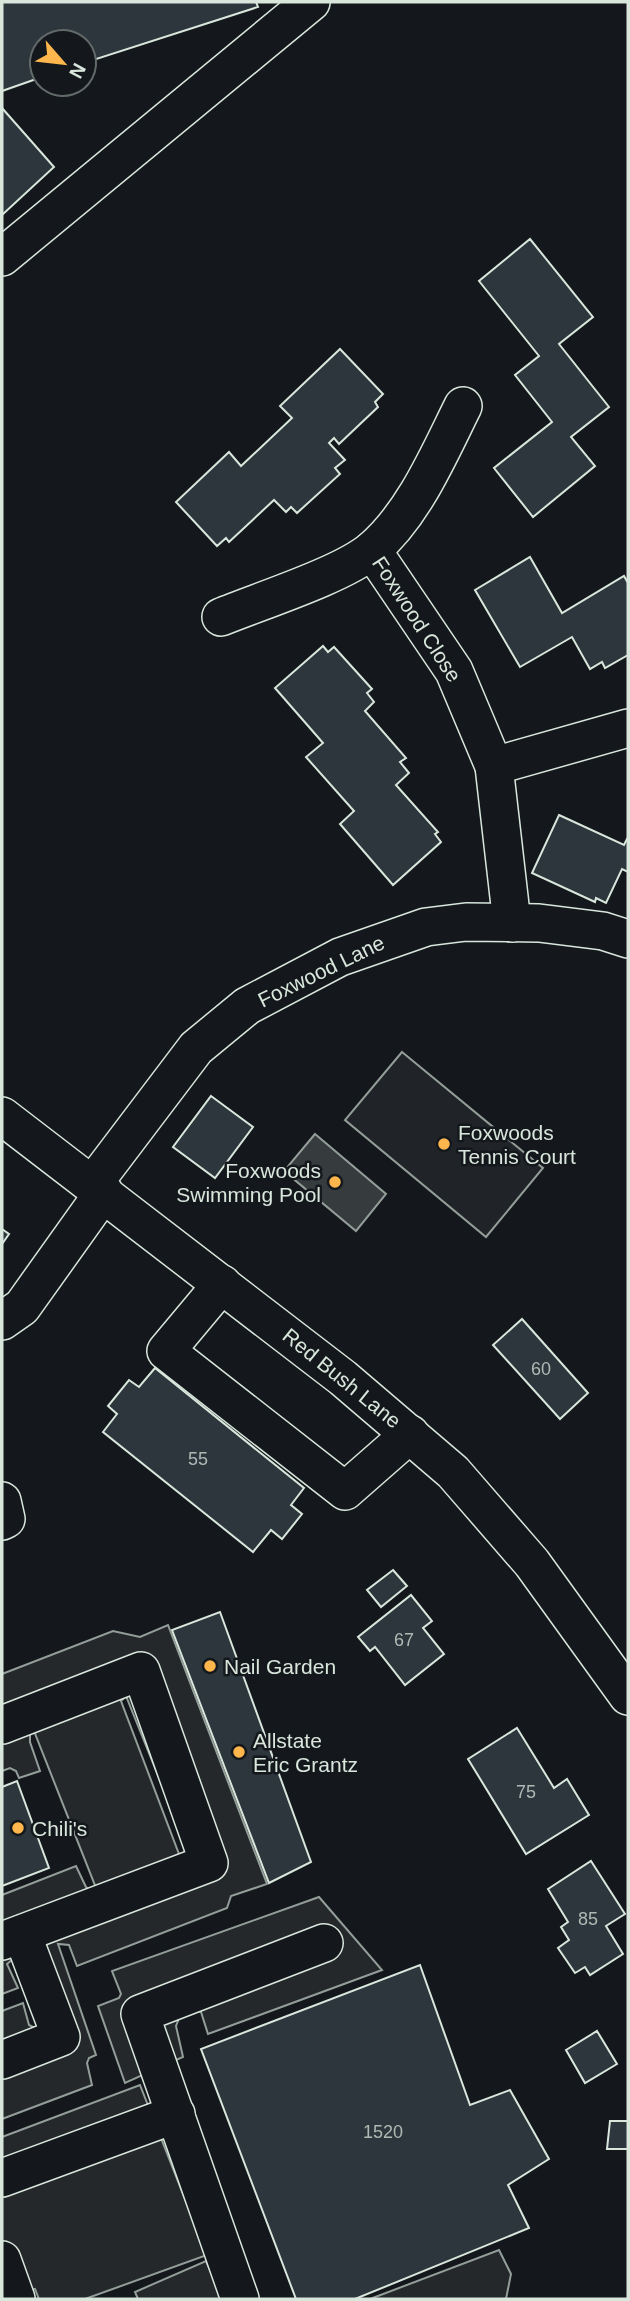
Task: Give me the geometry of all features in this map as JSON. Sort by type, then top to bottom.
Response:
[{"type":"street","points":[[2,257],[311,2]]},
{"type":"street","name":"Foxwood Close","points":[[221,617],[344,566],[372,550],[403,514],[433,466],[463,406]]},
{"type":"street","name":"Foxwood Close","points":[[372,550],[454,671],[494,766],[512,923]]},
{"type":"street","points":[[494,766],[628,728]]},
{"type":"street","name":"Foxwood Lane","points":[[2,1321],[22,1307],[98,1188],[196,1048],[247,1006],[340,957],[426,927],[512,923],[603,931],[628,939]]},
{"type":"street","name":"Red Bush Lane","points":[[2,1116],[222,1284],[410,1434],[453,1472],[499,1522],[628,1696]]},
{"type":"street","points":[[222,1284],[166,1352],[345,1491],[410,1434]]},
{"type":"street","points":[[2,1501],[6,1519],[2,1521]]},
{"type":"street","points":[[2,1725],[141,1671],[209,1863],[12,1938],[61,2038],[2,2060]]},
{"type":"street","points":[[240,2299],[140,2014],[324,1944]]},
{"type":"street","points":[[2,2178],[176,2114]]},
{"type":"street","points":[[2,2260],[16,2299]]},
{"type":"shaded area","name":"Foxwoods Tennis Court","points":[[402,1052],[543,1168],[486,1237],[345,1120]]},
{"type":"shaded area","name":"Foxwoods Swimming Pool","points":[[315,1134],[386,1194],[356,1231],[284,1171]]},
{"type":"shaded area","points":[[168,1625],[267,1884],[231,1896],[227,1908],[77,1966],[69,1945],[58,1944],[96,2055],[89,2058],[87,2063],[92,2085],[2,2119],[2,2011],[23,2003],[29,2025],[35,2028],[42,2024],[13,1959],[7,1964],[18,1988],[2,1994],[2,1895],[76,1866],[86,1887],[90,1890],[96,1888],[34,1731],[30,1734],[30,1742],[40,1771],[19,1778],[16,1771],[10,1768],[2,1771],[2,1674],[113,1631],[140,1637]],"holes":[[[126,1696],[188,1850],[186,1854],[179,1854],[121,1701]]]},
{"type":"shaded area","points":[[319,1897],[382,1970],[208,2034],[201,2012],[194,2009],[180,2016],[176,2026],[183,2057],[125,2083],[98,2006],[119,1998],[121,1994],[112,1971]]},
{"type":"shaded area","points":[[140,2085],[207,2255],[85,2299],[39,2299],[35,2289],[2,2297],[2,2137]]},
{"type":"shaded area","points":[[499,2250],[511,2274],[506,2299],[370,2299]]},
{"type":"shaded area","points":[[206,2261],[223,2299],[138,2299],[135,2292]]},
{"type":"building","points":[[2,2],[256,2],[258,7],[98,58],[98,28],[28,28],[28,82],[2,91]]},
{"type":"building","points":[[2,108],[54,167],[2,215]]},
{"type":"building","points":[[530,239],[593,317],[559,344],[609,407],[571,437],[595,466],[533,517],[494,468],[552,422],[515,375],[539,356],[479,281]]},
{"type":"building","points":[[340,349],[383,394],[375,402],[378,407],[339,444],[334,438],[329,443],[345,460],[335,468],[340,474],[297,513],[291,507],[286,512],[274,500],[229,542],[226,538],[217,546],[176,502],[229,452],[241,466],[292,418],[280,406]]},
{"type":"building","points":[[530,557],[562,613],[624,576],[628,583],[628,655],[605,668],[602,662],[590,669],[572,637],[520,667],[475,590]]},
{"type":"building","points":[[323,646],[328,652],[334,647],[372,689],[367,693],[374,702],[365,711],[406,758],[400,762],[409,773],[396,785],[438,832],[435,834],[441,842],[393,885],[340,824],[354,811],[306,757],[323,743],[275,688]]},
{"type":"building","points":[[559,815],[624,845],[628,837],[628,872],[622,869],[606,903],[596,898],[595,902],[532,873]]},
{"type":"building","points":[[211,1096],[253,1127],[215,1178],[173,1147]]},
{"type":"building","points":[[2,1229],[9,1234],[2,1244]]},
{"type":"building","points":[[522,1319],[588,1393],[560,1419],[493,1345]]},
{"type":"building","points":[[155,1368],[304,1488],[291,1505],[302,1514],[282,1539],[271,1530],[253,1552],[103,1432],[117,1414],[108,1406],[129,1380],[139,1387]]},
{"type":"building","points":[[393,1570],[407,1586],[381,1607],[367,1590]]},
{"type":"building","points":[[411,1595],[432,1621],[423,1628],[444,1654],[405,1685],[375,1647],[370,1651],[358,1637]]},
{"type":"building","points":[[220,1612],[311,1862],[269,1883],[172,1630]]},
{"type":"building","points":[[517,1728],[554,1788],[567,1779],[589,1815],[526,1854],[468,1759]]},
{"type":"building","name":"Chili's","points":[[17,1781],[49,1868],[2,1886],[2,1787]]},
{"type":"building","points":[[591,1861],[625,1914],[606,1926],[623,1954],[590,1975],[585,1967],[575,1973],[558,1948],[569,1940],[561,1927],[568,1922],[548,1889]]},
{"type":"building","points":[[420,1965],[470,2105],[510,2090],[549,2159],[508,2185],[529,2228],[355,2299],[296,2299],[201,2049]]},
{"type":"building","points":[[597,2031],[617,2064],[585,2083],[566,2050]]},
{"type":"building","points":[[610,2121],[628,2121],[628,2149],[607,2149]]},
{"type":"place","name":"Foxwoods Tennis Court","points":[[444,1144]]},
{"type":"place","name":"Foxwoods Swimming Pool","points":[[335,1182]]},
{"type":"place","name":"Nail Garden","points":[[210,1666]]},
{"type":"place","name":"Allstate Eric Grantz","points":[[239,1752]]},
{"type":"place","name":"Chili's","points":[[18,1828]]}]
